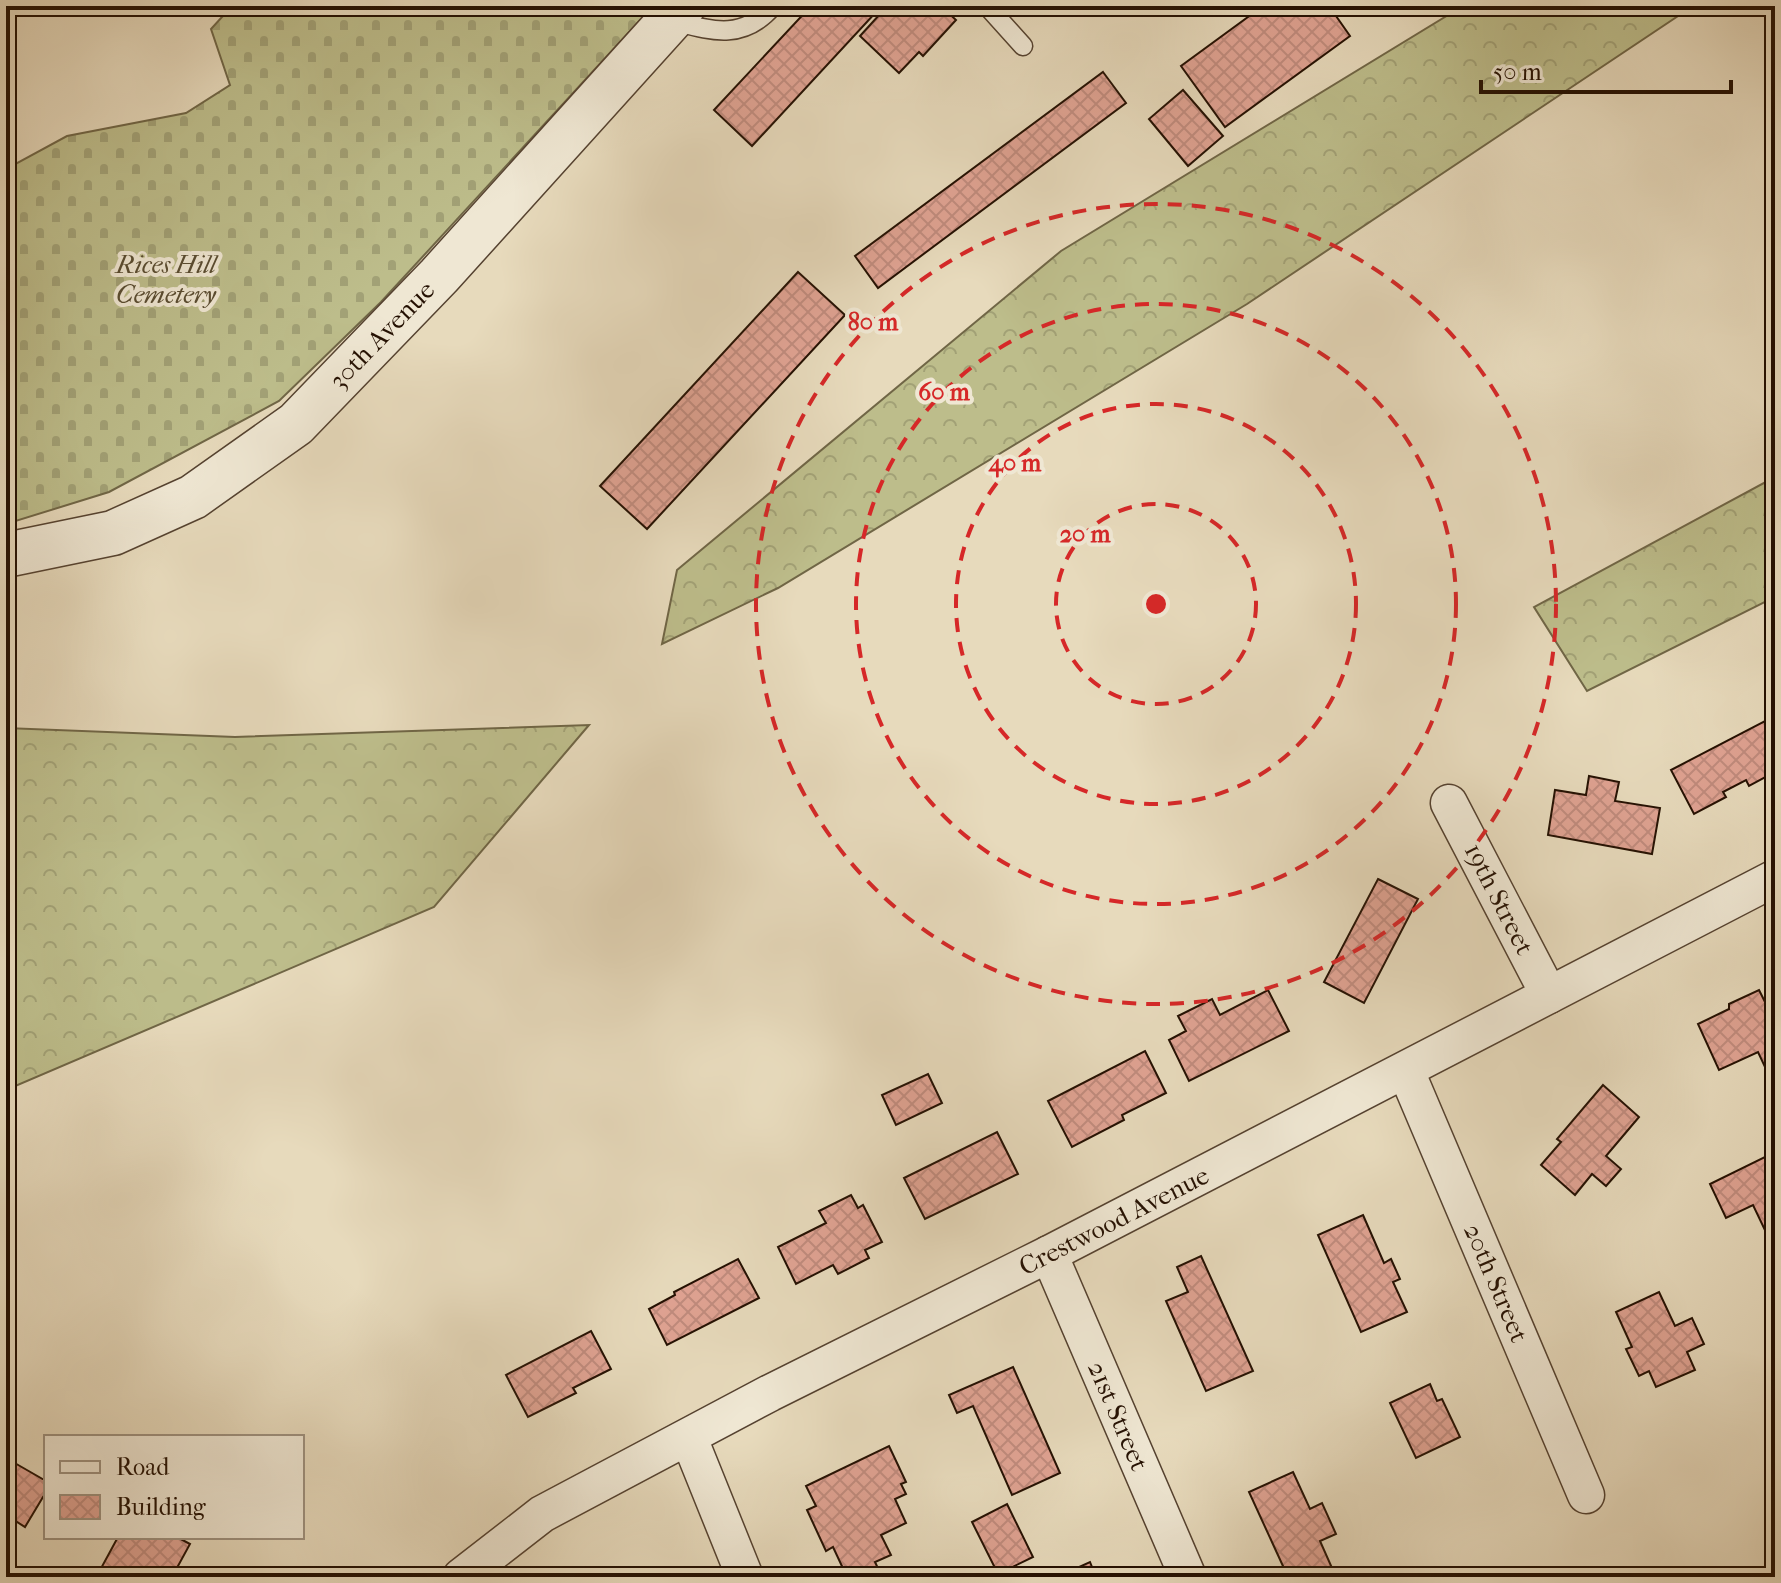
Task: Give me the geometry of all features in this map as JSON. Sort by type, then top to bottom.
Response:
[{"type":"street","name":"30th Avenue","points":[[6,555],[113,533],[140,521],[193,497],[296,424],[439,276],[677,13]]},
{"type":"street","name":"19th Street","points":[[1449,803],[1549,995]]},
{"type":"street","name":"Crestwood Avenue","points":[[461,1577],[542,1514],[770,1393],[1049,1254],[1775,878]]},
{"type":"street","name":"20th Street","points":[[1406,1071],[1586,1495]]},
{"type":"street","name":"21st Street","points":[[1049,1254],[1188,1577]]},
{"type":"street","points":[[689,1438],[745,1577]]},
{"type":"lane","points":[[677,13],[719,33],[746,27],[773,6]]},
{"type":"lane","points":[[987,6],[1023,46]]},
{"type":"green space","name":"Rices Hill Cemetery","points":[[232,6],[653,6],[381,302],[279,401],[109,492],[6,524],[6,169],[67,136],[186,113],[230,85],[211,29]]},
{"type":"green space","points":[[1463,6],[1693,6],[1247,304],[778,588],[662,644],[677,570],[1061,251]]},
{"type":"green space","points":[[1775,477],[1775,597],[1587,691],[1534,607]]},
{"type":"green space","points":[[589,725],[434,907],[6,1090],[6,728],[235,737]]},
{"type":"building","points":[[811,6],[941,6],[956,20],[923,56],[919,52],[899,73],[860,36],[881,13],[877,11],[752,146],[714,110]]},
{"type":"building","points":[[1263,6],[1329,6],[1350,36],[1225,127],[1181,66]]},
{"type":"building","points":[[1103,72],[1126,103],[878,288],[855,256]]},
{"type":"building","points":[[1183,90],[1223,136],[1188,166],[1149,119]]},
{"type":"building","points":[[798,272],[845,315],[647,529],[600,486]]},
{"type":"building","points":[[1765,721],[1775,740],[1775,772],[1749,786],[1746,780],[1723,792],[1726,797],[1694,814],[1671,770]]},
{"type":"building","points":[[1589,776],[1619,782],[1615,801],[1660,808],[1652,854],[1548,835],[1555,790],[1586,795]]},
{"type":"building","points":[[1378,879],[1418,899],[1364,1003],[1324,982]]},
{"type":"building","points":[[1268,990],[1289,1031],[1189,1081],[1169,1040],[1186,1031],[1178,1016],[1212,999],[1220,1015]]},
{"type":"building","points":[[1759,990],[1767,1006],[1772,1004],[1775,1010],[1775,1062],[1765,1067],[1758,1052],[1719,1070],[1698,1024]]},
{"type":"building","points":[[1145,1051],[1166,1093],[1122,1115],[1124,1120],[1072,1147],[1048,1101]]},
{"type":"building","points":[[928,1074],[942,1103],[896,1125],[882,1095]]},
{"type":"building","points":[[1603,1085],[1639,1117],[1606,1156],[1621,1169],[1606,1186],[1592,1174],[1575,1195],[1541,1165],[1561,1142],[1557,1139]]},
{"type":"building","points":[[997,1132],[1018,1174],[925,1219],[904,1178]]},
{"type":"building","points":[[1775,1152],[1774,1249],[1753,1205],[1726,1218],[1710,1184]]},
{"type":"building","points":[[851,1195],[858,1208],[863,1205],[882,1242],[865,1250],[869,1258],[838,1274],[833,1265],[796,1284],[778,1247],[826,1223],[819,1211]]},
{"type":"building","points":[[1363,1215],[1384,1263],[1391,1259],[1400,1279],[1393,1282],[1407,1312],[1361,1332],[1318,1235]]},
{"type":"building","points":[[1201,1256],[1253,1371],[1206,1391],[1166,1301],[1188,1292],[1177,1267]]},
{"type":"building","points":[[738,1259],[759,1298],[667,1345],[649,1309],[675,1295],[674,1292]]},
{"type":"building","points":[[1659,1292],[1675,1326],[1692,1318],[1704,1344],[1687,1352],[1695,1370],[1656,1387],[1649,1371],[1639,1376],[1626,1349],[1632,1347],[1616,1312]]},
{"type":"building","points":[[591,1331],[611,1369],[573,1388],[576,1393],[528,1417],[506,1375]]},
{"type":"building","points":[[1013,1367],[1060,1473],[1012,1495],[973,1406],[957,1413],[949,1395]]},
{"type":"building","points":[[1430,1384],[1437,1401],[1442,1399],[1460,1437],[1416,1458],[1390,1403]]},
{"type":"building","points":[[889,1446],[906,1482],[901,1484],[906,1494],[895,1499],[906,1523],[881,1535],[891,1555],[875,1562],[882,1577],[847,1577],[833,1547],[826,1551],[807,1510],[816,1506],[806,1486]]},
{"type":"building","points":[[6,1458],[44,1480],[44,1495],[25,1527],[6,1515]]},
{"type":"building","points":[[1293,1472],[1310,1509],[1322,1503],[1336,1534],[1320,1541],[1336,1577],[1288,1577],[1249,1492]]},
{"type":"building","points":[[1007,1504],[1033,1557],[998,1574],[972,1522]]},
{"type":"building","points":[[117,1539],[181,1539],[190,1544],[172,1577],[108,1577],[99,1572]]},
{"type":"building","points":[[1090,1562],[1096,1577],[1057,1577]]},
{"type":"building","points":[[963,1568],[967,1577],[943,1577]]}]
